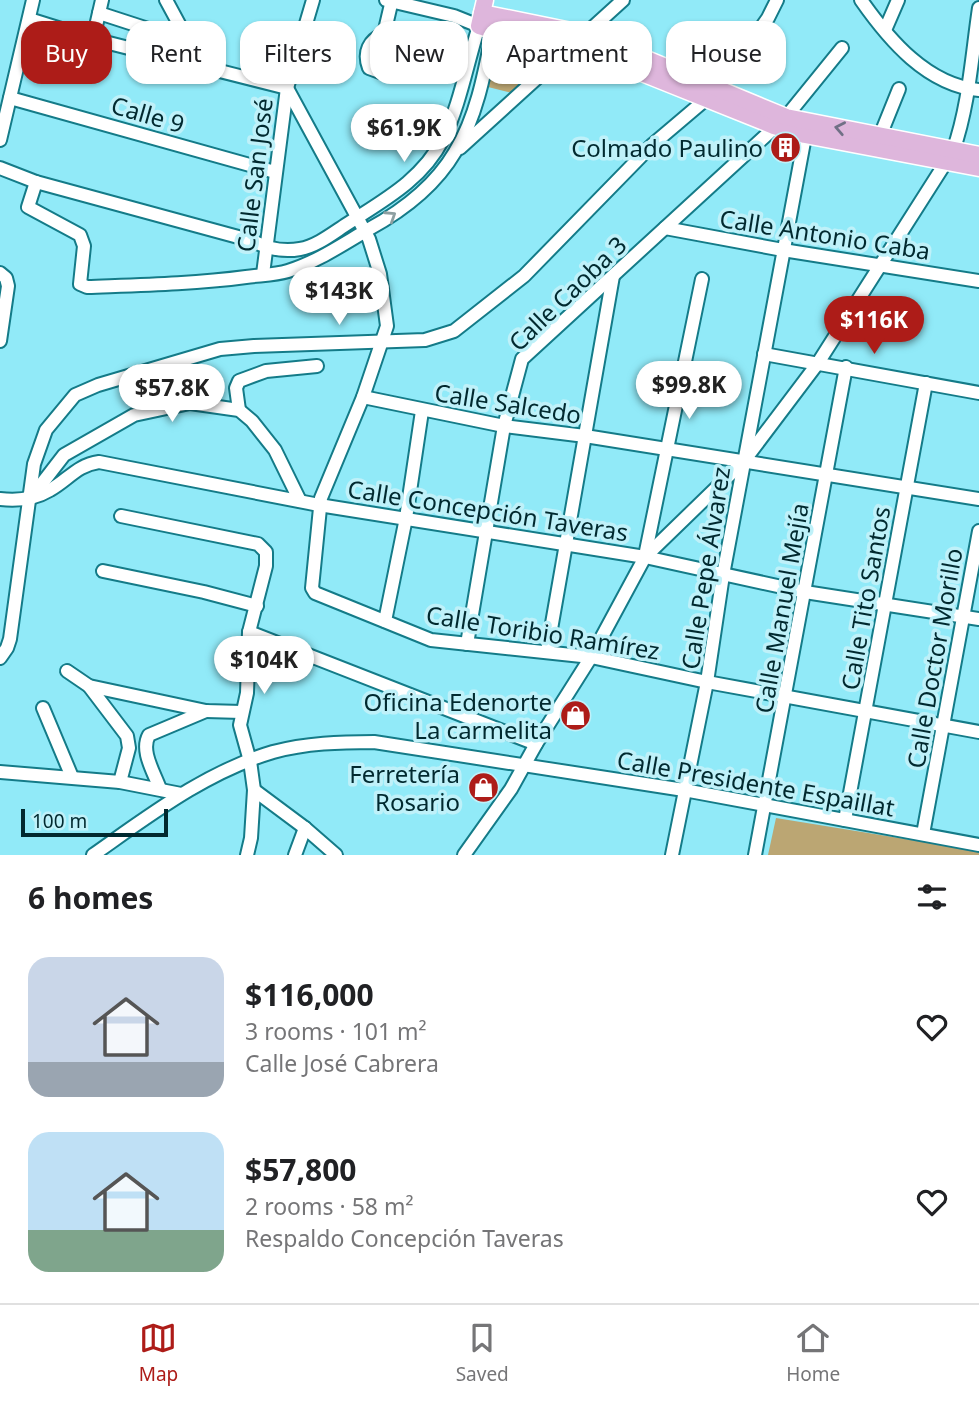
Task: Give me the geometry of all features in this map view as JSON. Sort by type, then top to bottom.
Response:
[{"type":"main road","points":[[489,14],[523,21]]},
{"type":"main road","points":[[652,65],[713,94],[806,129],[949,156],[979,155]]},
{"type":"main road","points":[[652,75],[713,94]]},
{"type":"main road","points":[[806,129],[880,136],[949,156],[979,168]]},
{"type":"street","points":[[97,21],[102,0]]},
{"type":"street","points":[[166,0],[177,21]]},
{"type":"street","name":"Calle San José","points":[[263,274],[287,88],[313,0]]},
{"type":"street","points":[[386,21],[390,0],[454,16],[489,14]]},
{"type":"street","points":[[600,21],[622,0]]},
{"type":"street","points":[[0,658],[10,639],[34,464],[47,430],[65,404],[82,391],[220,349],[425,341],[454,331],[524,276],[652,145],[713,94],[768,18],[777,0]]},
{"type":"street","points":[[861,0],[915,64],[936,77],[973,89]]},
{"type":"street","points":[[885,30],[898,0]]},
{"type":"street","points":[[0,140],[29,19],[29,1]]},
{"type":"street","points":[[645,556],[744,461],[818,363],[949,156],[973,89],[979,8]]},
{"type":"street","points":[[99,13],[126,22]]},
{"type":"street","points":[[456,151],[476,99],[489,14]]},
{"type":"street","points":[[0,168],[36,182],[253,241],[265,247],[285,251],[302,249],[317,243],[415,178],[430,159],[451,120],[489,14]]},
{"type":"street","points":[[29,19],[36,21]]},
{"type":"street","name":"Calle Caoba 3","points":[[467,644],[504,426],[522,359],[780,121],[842,48]]},
{"type":"street","points":[[226,72],[287,88],[358,217],[375,254],[387,326],[363,397],[319,505]]},
{"type":"street","points":[[36,182],[28,207],[80,235],[84,246],[80,284],[87,287],[203,283],[290,270],[329,252],[406,206],[430,184],[456,151],[531,84]]},
{"type":"street","points":[[880,136],[899,89]]},
{"type":"street","name":"Calle 9","points":[[10,98],[275,172]]},
{"type":"street","name":"Calle Pepe Álvarez","points":[[672,855],[707,682],[723,575],[806,129]]},
{"type":"street","name":"Calle Antonio Caba","points":[[665,228],[979,281]]},
{"type":"street","points":[[0,273],[6,278],[8,286],[0,341]]},
{"type":"street","points":[[547,652],[613,276]]},
{"type":"street","points":[[464,855],[511,789],[591,657],[645,556],[702,279]]},
{"type":"street","points":[[764,354],[979,393]]},
{"type":"street","points":[[239,411],[236,388],[239,381],[266,371],[317,366]]},
{"type":"street","name":"Calle Manuel Mejía","points":[[755,855],[846,368]]},
{"type":"street","name":"Calle Tito Santos","points":[[845,820],[926,383]]},
{"type":"street","name":"Calle Salcedo","points":[[363,397],[504,426],[585,436],[979,499]]},
{"type":"street","points":[[30,499],[64,455],[134,415],[190,403],[239,411],[252,421],[275,450],[300,501]]},
{"type":"street","points":[[385,621],[407,518],[422,411]]},
{"type":"street","name":"Calle Concepción Taveras","points":[[0,499],[30,499],[52,490],[86,463],[99,462],[319,505],[645,556],[804,592],[979,618]]},
{"type":"street","name":"Calle Toribio Ramírez","points":[[319,505],[313,591],[431,640],[591,657],[707,682],[979,732]]},
{"type":"street","points":[[121,516],[258,544],[265,552],[266,566],[249,632],[247,693],[240,725],[250,761],[254,790],[251,838],[247,855]]},
{"type":"street","name":"Calle Doctor Morillo","points":[[923,834],[979,531]]},
{"type":"street","points":[[103,571],[257,606]]},
{"type":"street","points":[[249,632],[536,744]]},
{"type":"street","points":[[67,671],[89,686],[127,736],[129,748],[120,782]]},
{"type":"street","points":[[89,686],[206,711],[242,712]]},
{"type":"street","points":[[43,708],[72,777]]},
{"type":"street","points":[[160,789],[145,749],[149,734],[206,711]]},
{"type":"street","name":"Calle Presidente Espaillat","points":[[93,855],[181,794],[219,773],[274,752],[342,741],[374,741],[684,790],[979,845]]},
{"type":"street","points":[[0,772],[120,782],[181,794]]},
{"type":"street","points":[[254,790],[336,855]]},
{"type":"street","points":[[295,855],[305,828]]},
{"type":"shaded area","points":[[489,84],[518,84],[516,94],[488,87]]},
{"type":"shaded area","points":[[776,818],[979,851],[979,855],[768,855]]},
{"type":"place","name":"Colmado Paulino","points":[[786,147]]},
{"type":"place","name":"Oficina Edenorte La carmelita","points":[[575,715]]},
{"type":"place","name":"Ferretería Rosario","points":[[483,787]]}]
